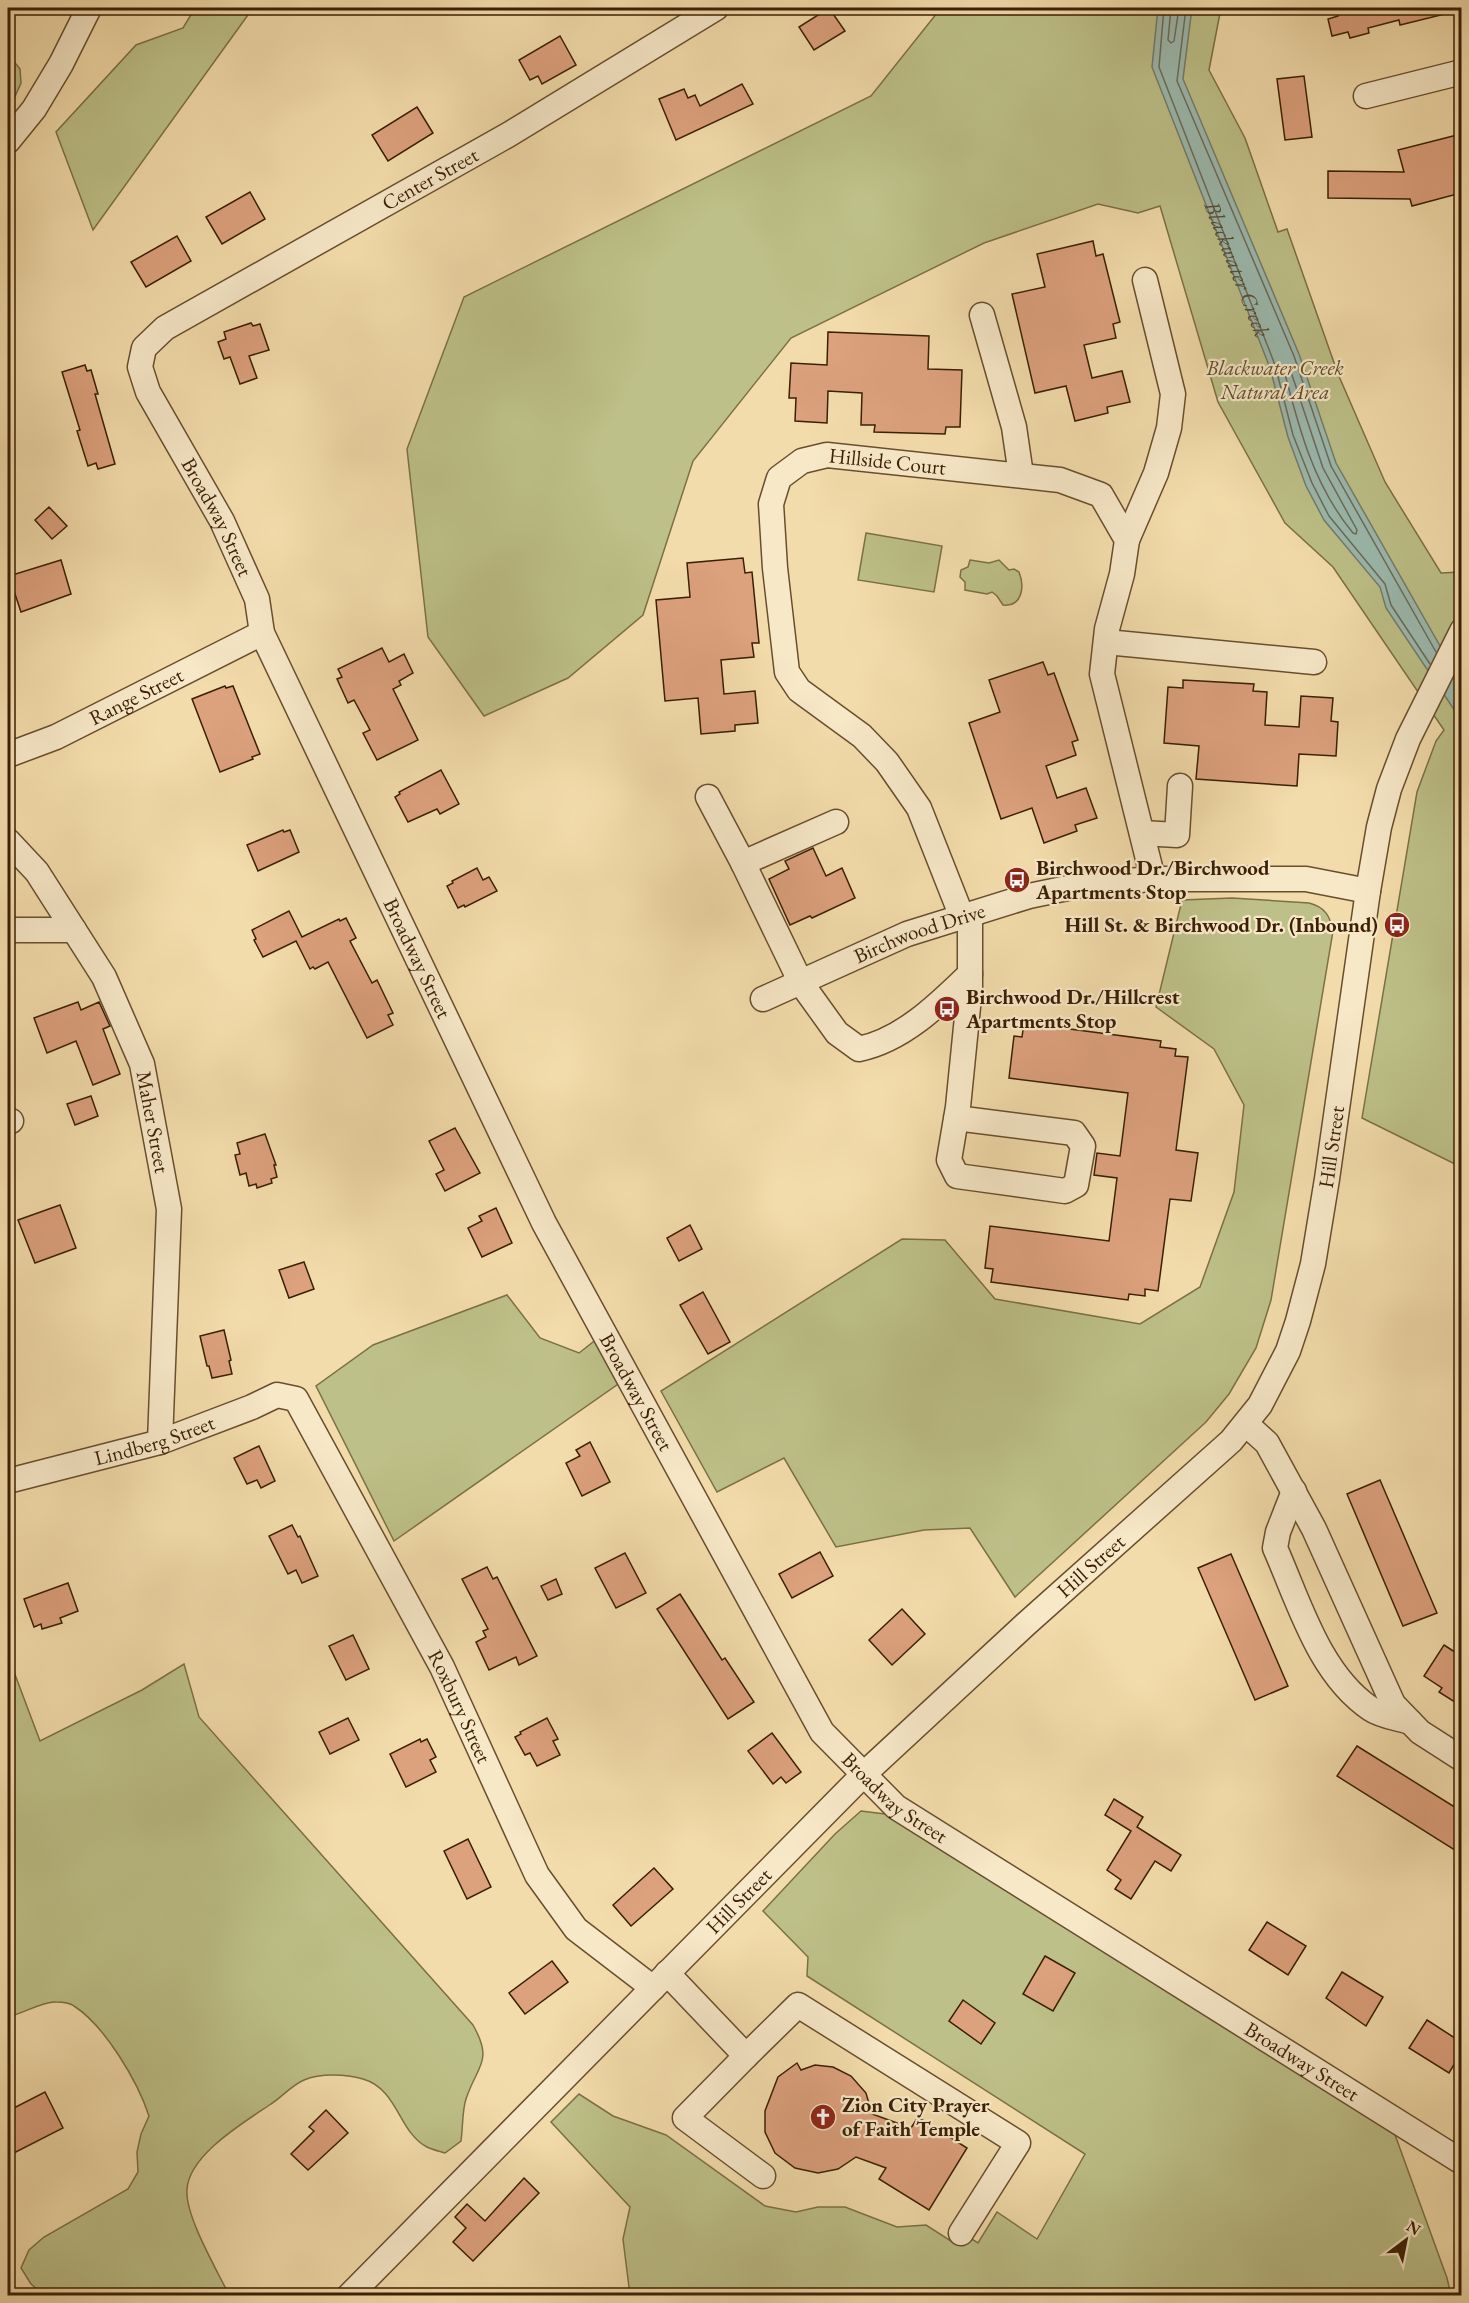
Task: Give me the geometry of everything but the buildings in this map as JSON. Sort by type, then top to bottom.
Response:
[{"type":"street","points":[[8,141],[34,110],[89,8]]},
{"type":"street","name":"Center Street","points":[[144,348],[165,328],[508,135],[716,8]]},
{"type":"street","points":[[1366,96],[1461,72]]},
{"type":"street","points":[[1146,279],[1173,394],[1169,428],[1156,473],[1127,540],[1122,574],[1107,629],[1102,674],[1153,879]]},
{"type":"street","points":[[982,315],[1014,426],[1022,475]]},
{"type":"street","name":"Broadway Street","points":[[144,348],[140,367],[148,392],[222,521],[257,599],[262,633],[544,1223],[822,1732],[896,1808],[1461,2162]]},
{"type":"street","name":"Hillside Court","points":[[966,916],[919,808],[887,762],[862,736],[799,690],[787,672],[775,568],[771,504],[779,478],[802,461],[827,455],[1060,480],[1101,495],[1127,540]]},
{"type":"street","name":"Hill Street","points":[[349,2295],[864,1774],[1026,1624],[1212,1459],[1246,1424],[1270,1387],[1288,1350],[1313,1264],[1368,891],[1379,827],[1389,789],[1427,698],[1461,631]]},
{"type":"street","name":"Range Street","points":[[8,755],[56,737],[262,633]]},
{"type":"street","points":[[1106,642],[1314,662]]},
{"type":"street","points":[[1142,833],[1177,834],[1180,786]]},
{"type":"street","points":[[708,797],[801,983],[837,1034],[859,1049],[878,1045],[933,1010],[970,974]]},
{"type":"street","points":[[743,863],[836,822]]},
{"type":"street","name":"Maher Street","points":[[8,842],[38,872],[104,977],[142,1064],[169,1209],[160,1442]]},
{"type":"street","name":"Birchwood Drive","points":[[763,999],[907,934],[1029,896],[1087,884],[1153,879],[1306,879],[1368,891]]},
{"type":"street","points":[[956,1118],[1074,1133],[1083,1146],[1076,1185],[1065,1191],[957,1176],[949,1160],[956,1118],[970,974],[966,916]]},
{"type":"street","points":[[8,930],[74,930]]},
{"type":"street","name":"Lindberg Street","points":[[8,1481],[160,1442],[252,1407],[277,1395],[296,1400]]},
{"type":"street","name":"Roxbury Street","points":[[296,1400],[442,1667],[537,1875],[576,1929],[660,1981],[746,2056]]},
{"type":"street","points":[[1246,1424],[1267,1443],[1314,1529],[1393,1704],[1420,1732],[1461,1759]]},
{"type":"street","points":[[1294,1491],[1278,1532],[1275,1548],[1324,1658],[1350,1693],[1373,1710],[1410,1722]]},
{"type":"street","points":[[763,2176],[685,2118],[798,2005],[1018,2143],[961,2233]]},
{"type":"green space","points":[[195,8],[253,8],[93,230],[56,132],[136,45],[183,28]]},
{"type":"green space","name":"Blackwater Creek Natural Area","points":[[941,8],[1221,8],[1209,70],[1245,138],[1278,232],[1287,229],[1338,374],[1385,482],[1441,573],[1461,572],[1461,1167],[1362,1118],[1417,792],[1436,741],[1444,730],[1333,567],[1285,523],[1218,402],[1160,206],[1138,213],[1098,204],[984,243],[791,338],[693,461],[643,615],[568,678],[484,716],[428,637],[407,449],[464,297],[871,96]]},
{"type":"green space","points":[[8,54],[20,69],[21,83],[8,112]]},
{"type":"green space","points":[[866,533],[942,546],[934,592],[858,580]]},
{"type":"green space","points":[[970,560],[989,563],[999,560],[1009,570],[1014,569],[1019,572],[1022,590],[1018,599],[1009,605],[1003,605],[992,592],[987,594],[965,590],[965,582],[960,577],[961,570],[968,567]]},
{"type":"green space","points":[[1232,898],[1309,903],[1326,913],[1333,931],[1271,1300],[1256,1348],[1229,1394],[1206,1422],[1015,1597],[970,1528],[924,1530],[836,1547],[784,1458],[717,1492],[661,1391],[902,1239],[945,1240],[995,1299],[1140,1324],[1200,1287],[1234,1192],[1244,1105],[1214,1049],[1156,1007],[1182,900]]},
{"type":"green space","points":[[507,1295],[540,1338],[579,1353],[597,1339],[621,1382],[394,1541],[316,1386],[373,1345]]},
{"type":"green space","points":[[8,1656],[40,1741],[142,1690],[184,1664],[199,1717],[473,2025],[479,2037],[483,2056],[465,2104],[461,2141],[445,2153],[429,2148],[418,2140],[410,2132],[391,2101],[375,2084],[356,2077],[341,2075],[318,2076],[300,2082],[234,2129],[207,2152],[190,2177],[187,2190],[188,2201],[196,2228],[229,2295],[44,2295],[31,2284],[21,2268],[29,2250],[44,2237],[128,2189],[138,2172],[137,2152],[141,2134],[149,2116],[137,2087],[119,2056],[97,2027],[74,2006],[51,2002],[8,2017]]},
{"type":"green space","points":[[861,1811],[885,1814],[1394,2132],[1447,2278],[1451,2295],[630,2295],[623,2239],[630,2207],[551,2122],[579,2094],[613,2116],[666,2135],[765,2206],[796,2212],[818,2207],[845,2207],[897,2227],[926,2225],[957,2245],[964,2234],[978,2243],[997,2212],[1037,2239],[1085,2154],[807,1976],[808,1957],[763,1911],[835,1834]]},
{"type":"water","name":"Blackwater Creek","points":[[1158,8],[1192,8],[1183,79],[1299,354],[1336,463],[1461,683],[1461,720],[1386,608],[1380,587],[1324,520],[1306,486],[1288,437],[1270,368],[1152,67]]},
{"type":"place","name":"Birchwood Dr./Birchwood Apartments Stop","points":[[1017,880]]},
{"type":"place","name":"Hill St. & Birchwood Dr. (Inbound)","points":[[1397,925]]},
{"type":"place","name":"Birchwood Dr./Hillcrest Apartments Stop","points":[[947,1009]]},
{"type":"place","name":"Zion City Prayer of Faith Temple","points":[[823,2117]]}]
